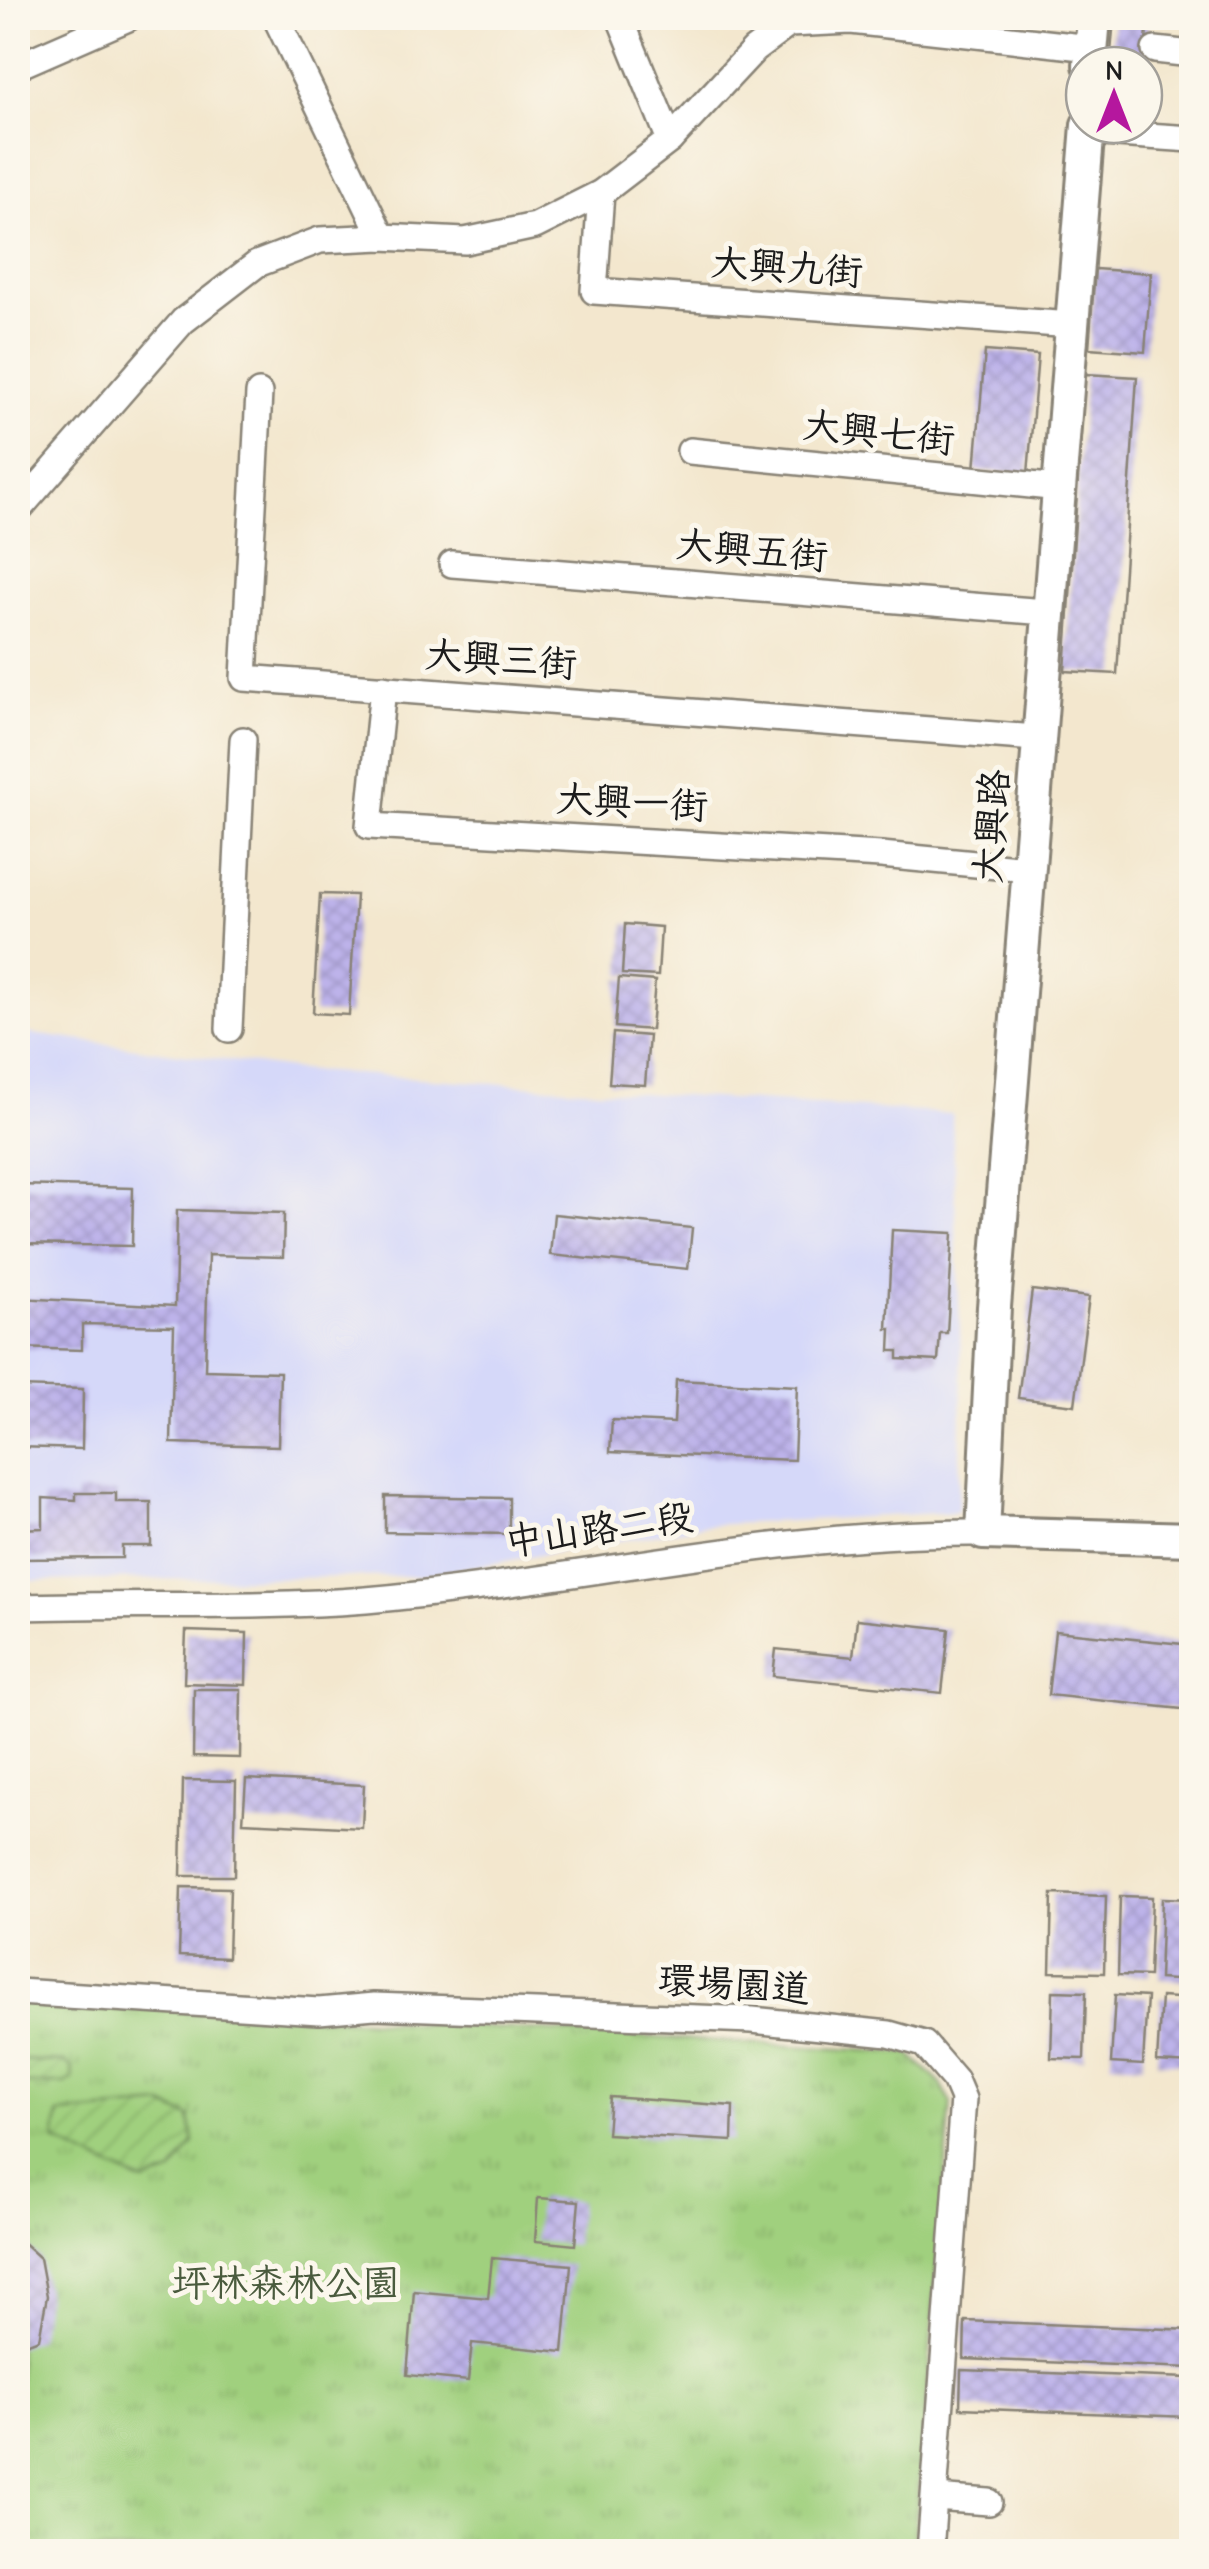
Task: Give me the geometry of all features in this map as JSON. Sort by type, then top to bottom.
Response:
[{"type":"main road","name":"大興路","points":[[982,1533],[994,1307],[1036,738],[1087,145]]},
{"type":"main road","name":"中山路二段","points":[[982,1533],[1192,1539]]},
{"type":"street","points":[[18,66],[128,18]]},
{"type":"street","points":[[276,18],[382,236]]},
{"type":"street","points":[[620,18],[670,140]]},
{"type":"street","points":[[18,510],[183,321],[257,264],[320,240],[382,236],[465,241],[534,226],[601,193],[670,140],[754,50],[789,24],[851,21],[1092,44]]},
{"type":"street","points":[[1164,51],[1192,54]]},
{"type":"street","points":[[1164,136],[1192,139]]},
{"type":"street","name":"大興九街","points":[[601,193],[594,291],[1073,325]]},
{"type":"street","name":"大興三街","points":[[260,394],[244,678],[1036,738]]},
{"type":"street","name":"大興七街","points":[[690,451],[1060,488]]},
{"type":"street","name":"大興五街","points":[[452,564],[1046,612]]},
{"type":"street","name":"大興一街","points":[[383,688],[369,826],[882,855],[1029,870]]},
{"type":"street","points":[[229,1028],[242,740]]},
{"type":"street","name":"中山路二段","points":[[18,1607],[364,1600],[752,1548],[926,1532],[982,1533]]},
{"type":"street","name":"環場園道","points":[[18,1992],[319,2011],[374,2006],[770,2021],[889,2034],[924,2044],[955,2080],[962,2099],[930,2552]]},
{"type":"street","points":[[935,2498],[988,2502]]},
{"type":"shaded area","points":[[18,1032],[299,1070],[952,1114],[962,1383],[958,1512],[709,1525],[421,1576],[18,1581]]},
{"type":"green space","name":"坪林森林公園","points":[[18,1999],[909,2053],[941,2084],[951,2103],[914,2546],[910,2552],[18,2551]]},
{"type":"green space","points":[[18,2060],[63,2062],[72,2068],[73,2079],[65,2084],[18,2084]]},
{"type":"green space","points":[[163,2105],[190,2117],[194,2143],[172,2173],[144,2183],[55,2141],[59,2114]]},
{"type":"building","points":[[1114,18],[1148,18],[1146,45],[1112,45]]},
{"type":"building","points":[[1095,269],[1151,273],[1145,352],[1089,348]]},
{"type":"building","points":[[985,351],[1038,355],[1028,474],[975,470]]},
{"type":"building","points":[[1085,374],[1137,377],[1117,674],[1065,671]]},
{"type":"building","points":[[320,894],[356,895],[349,1015],[313,1013]]},
{"type":"building","points":[[625,924],[661,927],[658,976],[622,974]]},
{"type":"building","points":[[619,978],[655,981],[651,1030],[615,1027]]},
{"type":"building","points":[[613,1033],[649,1036],[645,1085],[609,1083]]},
{"type":"building","points":[[18,1185],[133,1188],[132,1246],[18,1244]]},
{"type":"building","points":[[177,1210],[284,1213],[283,1257],[208,1255],[205,1370],[280,1372],[278,1446],[171,1443],[174,1326],[82,1324],[82,1350],[18,1348],[18,1298],[175,1306]]},
{"type":"building","points":[[554,1214],[692,1228],[688,1269],[550,1255]]},
{"type":"building","points":[[892,1230],[953,1233],[947,1333],[940,1333],[938,1361],[898,1359],[898,1351],[890,1351],[891,1329],[887,1329]]},
{"type":"building","points":[[1032,1290],[1089,1297],[1075,1405],[1018,1398]]},
{"type":"building","points":[[676,1380],[797,1386],[794,1460],[610,1452],[612,1420],[674,1423]]},
{"type":"building","points":[[18,1387],[83,1389],[82,1449],[18,1447]]},
{"type":"building","points":[[76,1493],[116,1493],[116,1502],[151,1502],[151,1546],[122,1546],[122,1558],[18,1559],[18,1529],[43,1528],[43,1498],[76,1500]]},
{"type":"building","points":[[385,1496],[509,1498],[509,1534],[385,1532]]},
{"type":"building","points":[[857,1619],[949,1629],[942,1693],[773,1676],[776,1649],[853,1657]]},
{"type":"building","points":[[186,1631],[247,1633],[246,1685],[184,1683]]},
{"type":"building","points":[[1055,1631],[1192,1645],[1192,1710],[1048,1695]]},
{"type":"building","points":[[194,1689],[241,1689],[240,1758],[193,1757]]},
{"type":"building","points":[[246,1779],[364,1785],[362,1828],[243,1822]]},
{"type":"building","points":[[183,1780],[236,1781],[234,1876],[181,1876]]},
{"type":"building","points":[[181,1887],[230,1888],[228,1958],[179,1956]]},
{"type":"building","points":[[1052,1894],[1106,1896],[1104,1973],[1050,1972]]},
{"type":"building","points":[[1120,1896],[1152,1897],[1149,1976],[1118,1975]]},
{"type":"building","points":[[1162,1898],[1192,1899],[1192,1981],[1159,1979]]},
{"type":"building","points":[[1053,1991],[1086,1992],[1084,2059],[1051,2058]]},
{"type":"building","points":[[1115,1995],[1147,1997],[1143,2065],[1111,2063]]},
{"type":"building","points":[[1161,1997],[1192,1999],[1192,2064],[1157,2062]]},
{"type":"building","points":[[610,2097],[733,2106],[732,2141],[607,2134]]},
{"type":"building","points":[[538,2198],[579,2201],[575,2245],[535,2241]]},
{"type":"building","points":[[18,2238],[40,2258],[47,2296],[39,2339],[18,2347]]},
{"type":"building","points":[[492,2258],[571,2265],[563,2352],[472,2343],[468,2381],[407,2375],[414,2291],[488,2298]]},
{"type":"building","points":[[965,2321],[1192,2330],[1192,2368],[964,2359]]},
{"type":"building","points":[[961,2370],[1189,2378],[1188,2417],[960,2408]]}]
